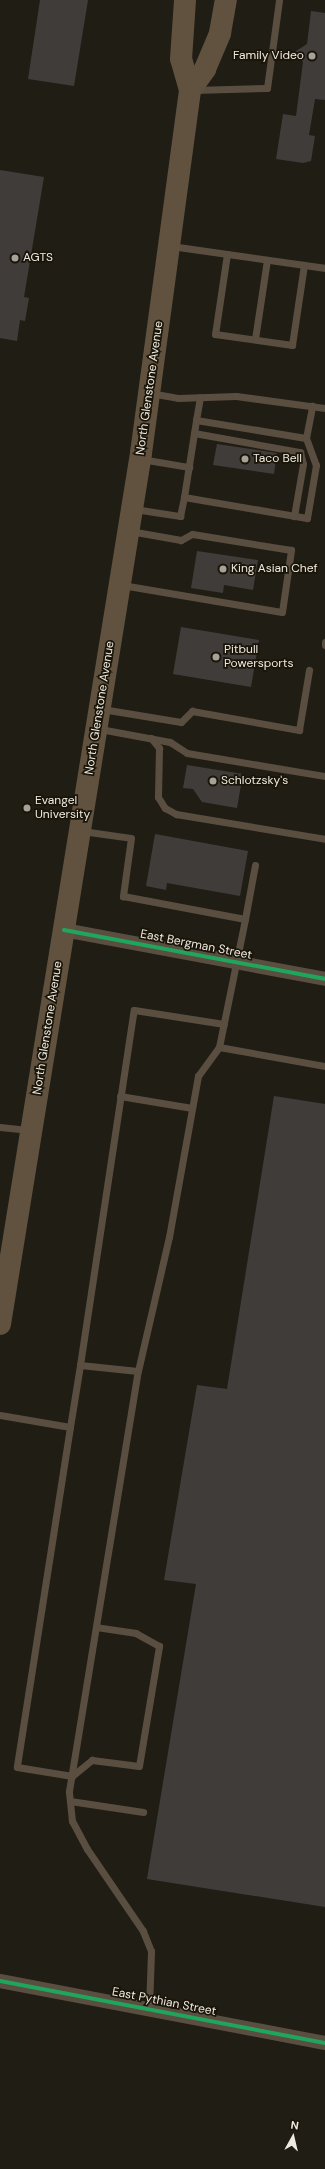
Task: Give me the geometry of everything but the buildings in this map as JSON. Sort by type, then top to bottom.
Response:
[{"type":"main road","name":"North Glenstone Avenue","points":[[0,1324],[3,1282],[32,1131],[140,459],[190,90],[181,59],[185,0]]},
{"type":"main road","name":"North Glenstone Avenue","points":[[190,90],[205,69],[220,34],[226,0]]},
{"type":"main road","points":[[220,34],[240,0]]},
{"type":"street","name":"East Bergman Street","points":[[64,930],[325,979]]},
{"type":"street","name":"East Pythian Street","points":[[0,1981],[325,2043]]},
{"type":"lane","points":[[190,90],[266,88],[279,0]]},
{"type":"lane","points":[[168,246],[325,268]]},
{"type":"lane","points":[[226,254],[215,334],[292,345],[304,265]]},
{"type":"lane","points":[[255,339],[267,260]]},
{"type":"lane","points":[[149,393],[200,397],[236,396],[325,408]]},
{"type":"lane","points":[[132,508],[180,516],[200,397]]},
{"type":"lane","points":[[184,497],[307,518],[316,465],[306,438],[312,406]]},
{"type":"lane","points":[[196,420],[306,438]]},
{"type":"lane","points":[[194,433],[300,452],[303,464],[294,516]]},
{"type":"lane","points":[[140,459],[189,467]]},
{"type":"lane","points":[[120,585],[282,612],[292,550],[192,534],[181,540],[128,531]]},
{"type":"lane","points":[[98,718],[181,722],[192,711],[299,730],[309,670]]},
{"type":"lane","points":[[98,718],[151,738],[170,742],[187,753],[325,776]]},
{"type":"lane","points":[[151,738],[159,748],[158,797],[165,808],[176,814],[325,839]]},
{"type":"lane","points":[[80,831],[132,838],[123,896],[245,919]]},
{"type":"lane","points":[[149,2009],[151,1951],[143,1931],[87,1849],[72,1821],[70,1801],[72,1776],[138,1371],[169,1237],[198,1076],[219,1047],[237,963],[255,865]]},
{"type":"lane","points":[[96,1627],[136,1633],[159,1646],[139,1766],[92,1760],[72,1776],[16,1767],[80,1366],[134,1010],[224,1024]]},
{"type":"lane","points":[[219,1047],[325,1066]]},
{"type":"lane","points":[[120,1096],[192,1108]]},
{"type":"lane","points":[[0,1126],[32,1131]]},
{"type":"lane","points":[[80,1366],[138,1371]]},
{"type":"lane","points":[[0,1415],[70,1427]]},
{"type":"lane","points":[[70,1801],[143,1812]]},
{"type":"cycle path","points":[[64,930],[325,979]]},
{"type":"cycle path","points":[[0,1981],[325,2043]]},
{"type":"place","name":"Family Video","points":[[312,56]]},
{"type":"place","name":"AGTS","points":[[15,258]]},
{"type":"place","name":"Taco Bell","points":[[245,459]]},
{"type":"place","name":"King Asian Chef","points":[[223,569]]},
{"type":"place","name":"Pitbull Powersports","points":[[216,657]]},
{"type":"place","name":"Schlotzsky's","points":[[213,781]]},
{"type":"place","name":"Evangel University","points":[[27,808]]}]
